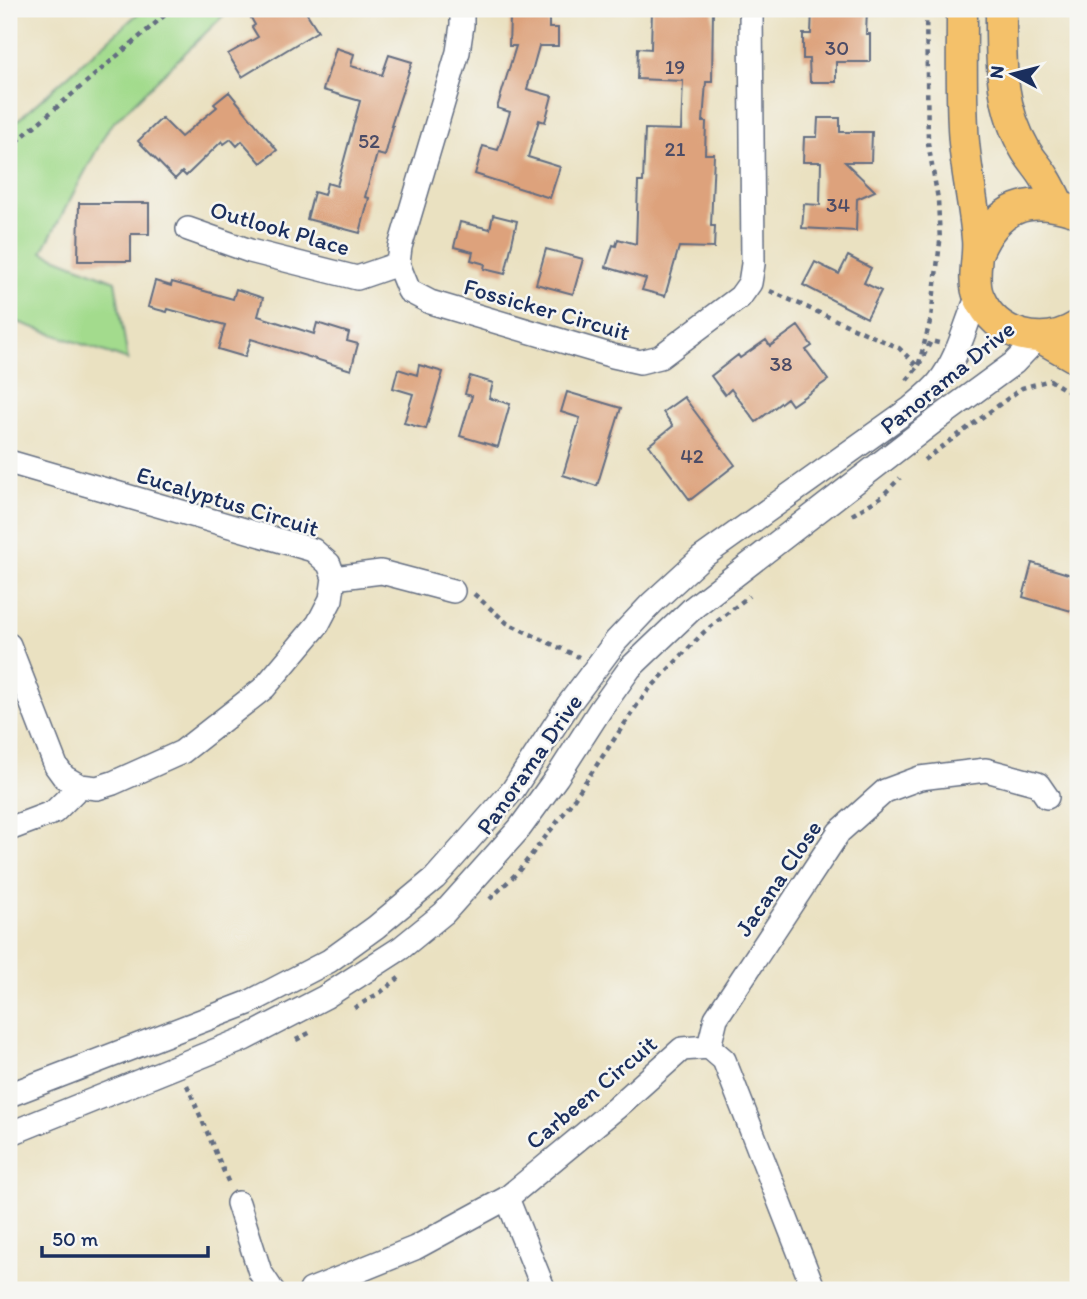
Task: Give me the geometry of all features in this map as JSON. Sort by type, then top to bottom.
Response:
[{"type":"main road","points":[[962,9],[963,129],[978,252],[978,296],[996,320],[1008,329],[1040,338],[1078,359]]},
{"type":"main road","points":[[1001,9],[1001,71],[1004,96],[1012,121],[1026,151],[1069,210]]},
{"type":"main road","points":[[978,252],[986,233],[1006,214],[1041,203],[1069,210]]},
{"type":"main road","points":[[1040,338],[1058,336],[1078,326]]},
{"type":"street","points":[[398,264],[400,247],[458,52],[462,9]]},
{"type":"street","points":[[750,283],[753,264],[751,9]]},
{"type":"street","name":"Outlook Place","points":[[188,229],[250,250],[357,278],[398,264]]},
{"type":"street","name":"Fossicker Circuit","points":[[398,264],[409,291],[430,302],[640,362],[660,357],[740,297],[750,283]]},
{"type":"street","name":"Panorama Drive","points":[[9,1095],[248,1003],[329,961],[376,927],[435,878],[513,790],[568,705],[587,656],[616,641],[701,558],[911,408],[939,382],[956,354],[978,296]]},
{"type":"street","name":"Panorama Drive","points":[[9,1134],[244,1039],[325,998],[401,948],[444,913],[519,829],[630,668],[694,607],[1014,363],[1040,338]]},
{"type":"street","name":"Eucalyptus Circuit","points":[[9,463],[313,550],[330,564],[334,578]]},
{"type":"street","points":[[9,645],[55,766],[64,777],[80,786],[97,788],[182,752],[264,688],[318,624],[331,598],[334,578],[381,572],[461,588]]},
{"type":"street","name":"Jacana Close","points":[[709,1047],[716,1018],[839,832],[885,791],[920,778],[986,770],[1038,784],[1047,797]]},
{"type":"street","points":[[9,829],[54,812],[80,786]]},
{"type":"street","points":[[709,1047],[724,1060],[814,1290]]},
{"type":"street","name":"Carbeen Circuit","points":[[311,1290],[415,1248],[507,1198],[616,1108],[682,1049],[709,1047]]},
{"type":"street","points":[[507,1198],[544,1290]]},
{"type":"street","points":[[238,1203],[260,1272],[272,1290]]},
{"type":"path","points":[[9,148],[172,9]]},
{"type":"path","points":[[918,367],[931,318],[940,242],[938,200],[928,143],[926,9]]},
{"type":"path","points":[[750,283],[899,348],[918,367]]},
{"type":"path","points":[[904,383],[918,367],[932,341],[941,343]]},
{"type":"path","points":[[461,588],[474,594],[507,623],[587,656]]},
{"type":"path","points":[[571,666],[587,656]]},
{"type":"path","points":[[179,1065],[238,1203]]},
{"type":"green space","points":[[143,9],[230,9],[109,127],[42,252],[115,281],[128,360],[9,319],[9,128]]},
{"type":"building","points":[[246,9],[304,9],[318,31],[242,77],[228,54],[258,37]]},
{"type":"building","points":[[525,9],[549,9],[549,28],[558,28],[558,46],[539,46],[527,89],[552,96],[545,122],[539,120],[528,157],[560,167],[550,198],[475,174],[483,146],[498,150],[510,112],[497,108],[516,46],[509,46],[510,18],[525,18]]},
{"type":"building","points":[[652,9],[713,9],[712,82],[706,82],[703,122],[706,122],[705,154],[714,154],[711,226],[715,226],[714,248],[679,247],[665,296],[642,290],[646,279],[606,267],[613,245],[616,246],[618,239],[636,244],[638,182],[643,182],[645,129],[681,130],[683,81],[637,79],[638,48],[651,49]]},
{"type":"building","points":[[812,9],[867,9],[866,34],[870,34],[870,62],[836,62],[836,82],[810,82],[809,59],[803,59],[803,34],[811,34]]},
{"type":"building","points":[[336,48],[354,54],[351,66],[382,75],[389,55],[412,62],[391,126],[385,156],[377,154],[365,197],[369,198],[360,233],[307,219],[314,192],[324,195],[327,183],[337,186],[360,101],[323,90]]},
{"type":"building","points":[[229,92],[277,150],[261,163],[242,141],[237,146],[231,139],[224,144],[222,141],[186,176],[182,172],[175,179],[138,141],[162,118],[181,137],[217,107],[214,104]]},
{"type":"building","points":[[818,118],[840,118],[840,132],[872,132],[871,162],[845,162],[875,191],[857,199],[856,231],[802,228],[804,204],[820,205],[821,162],[803,162],[804,137],[817,137]]},
{"type":"building","points":[[79,203],[149,203],[149,234],[131,234],[131,261],[78,261]]},
{"type":"building","points":[[493,215],[517,221],[505,274],[484,269],[485,264],[471,260],[473,252],[454,247],[460,222],[490,229]]},
{"type":"building","points":[[546,249],[583,259],[573,294],[536,284]]},
{"type":"building","points":[[848,256],[871,268],[864,283],[881,291],[867,318],[803,285],[815,262],[839,274]]},
{"type":"building","points":[[155,281],[171,286],[172,282],[233,299],[236,289],[263,298],[258,316],[314,334],[317,323],[349,333],[347,341],[358,344],[351,370],[251,339],[245,357],[218,349],[225,325],[168,309],[167,312],[148,307]]},
{"type":"building","points":[[798,326],[812,346],[806,350],[828,380],[792,405],[787,398],[756,422],[731,389],[725,395],[711,376],[738,355],[740,358],[766,340],[770,346]]},
{"type":"building","points":[[419,365],[443,372],[426,429],[404,423],[413,394],[393,388],[398,369],[417,375]]},
{"type":"building","points":[[470,376],[493,383],[489,398],[510,404],[498,447],[460,436],[472,396],[465,394]]},
{"type":"building","points":[[567,392],[621,408],[597,486],[563,475],[580,418],[561,412]]},
{"type":"building","points":[[684,397],[735,465],[690,500],[649,445],[673,426],[663,412]]},
{"type":"building","points":[[1032,563],[1078,577],[1078,613],[1023,597]]}]
